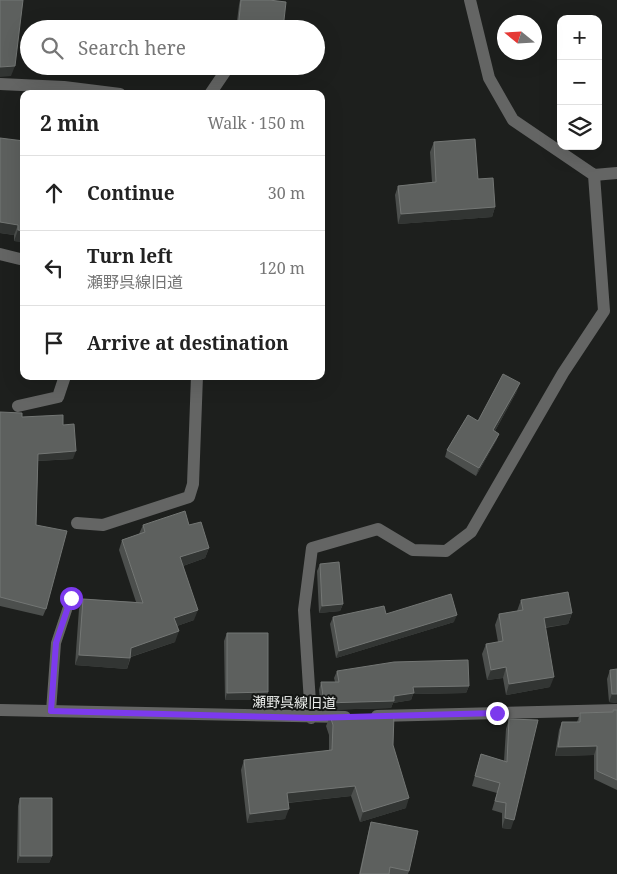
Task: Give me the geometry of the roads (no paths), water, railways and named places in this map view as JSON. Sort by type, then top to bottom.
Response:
[{"type":"street","points":[[470,0],[489,78],[513,120],[594,175],[617,173]]},
{"type":"street","points":[[213,90],[223,75]]},
{"type":"street","points":[[0,84],[55,90]]},
{"type":"street","points":[[311,718],[304,610],[312,548],[378,529],[412,550],[446,551],[471,532],[563,373],[604,311],[594,175]]},
{"type":"street","points":[[0,254],[20,259]]},
{"type":"street","points":[[18,406],[58,397],[64,380]]},
{"type":"street","points":[[77,523],[103,525],[189,496],[193,484],[197,380]]},
{"type":"street","name":"瀬野呉線旧道","points":[[0,710],[311,718],[617,710]]},
{"type":"lane","points":[[51,711],[56,643],[71,598]]}]
